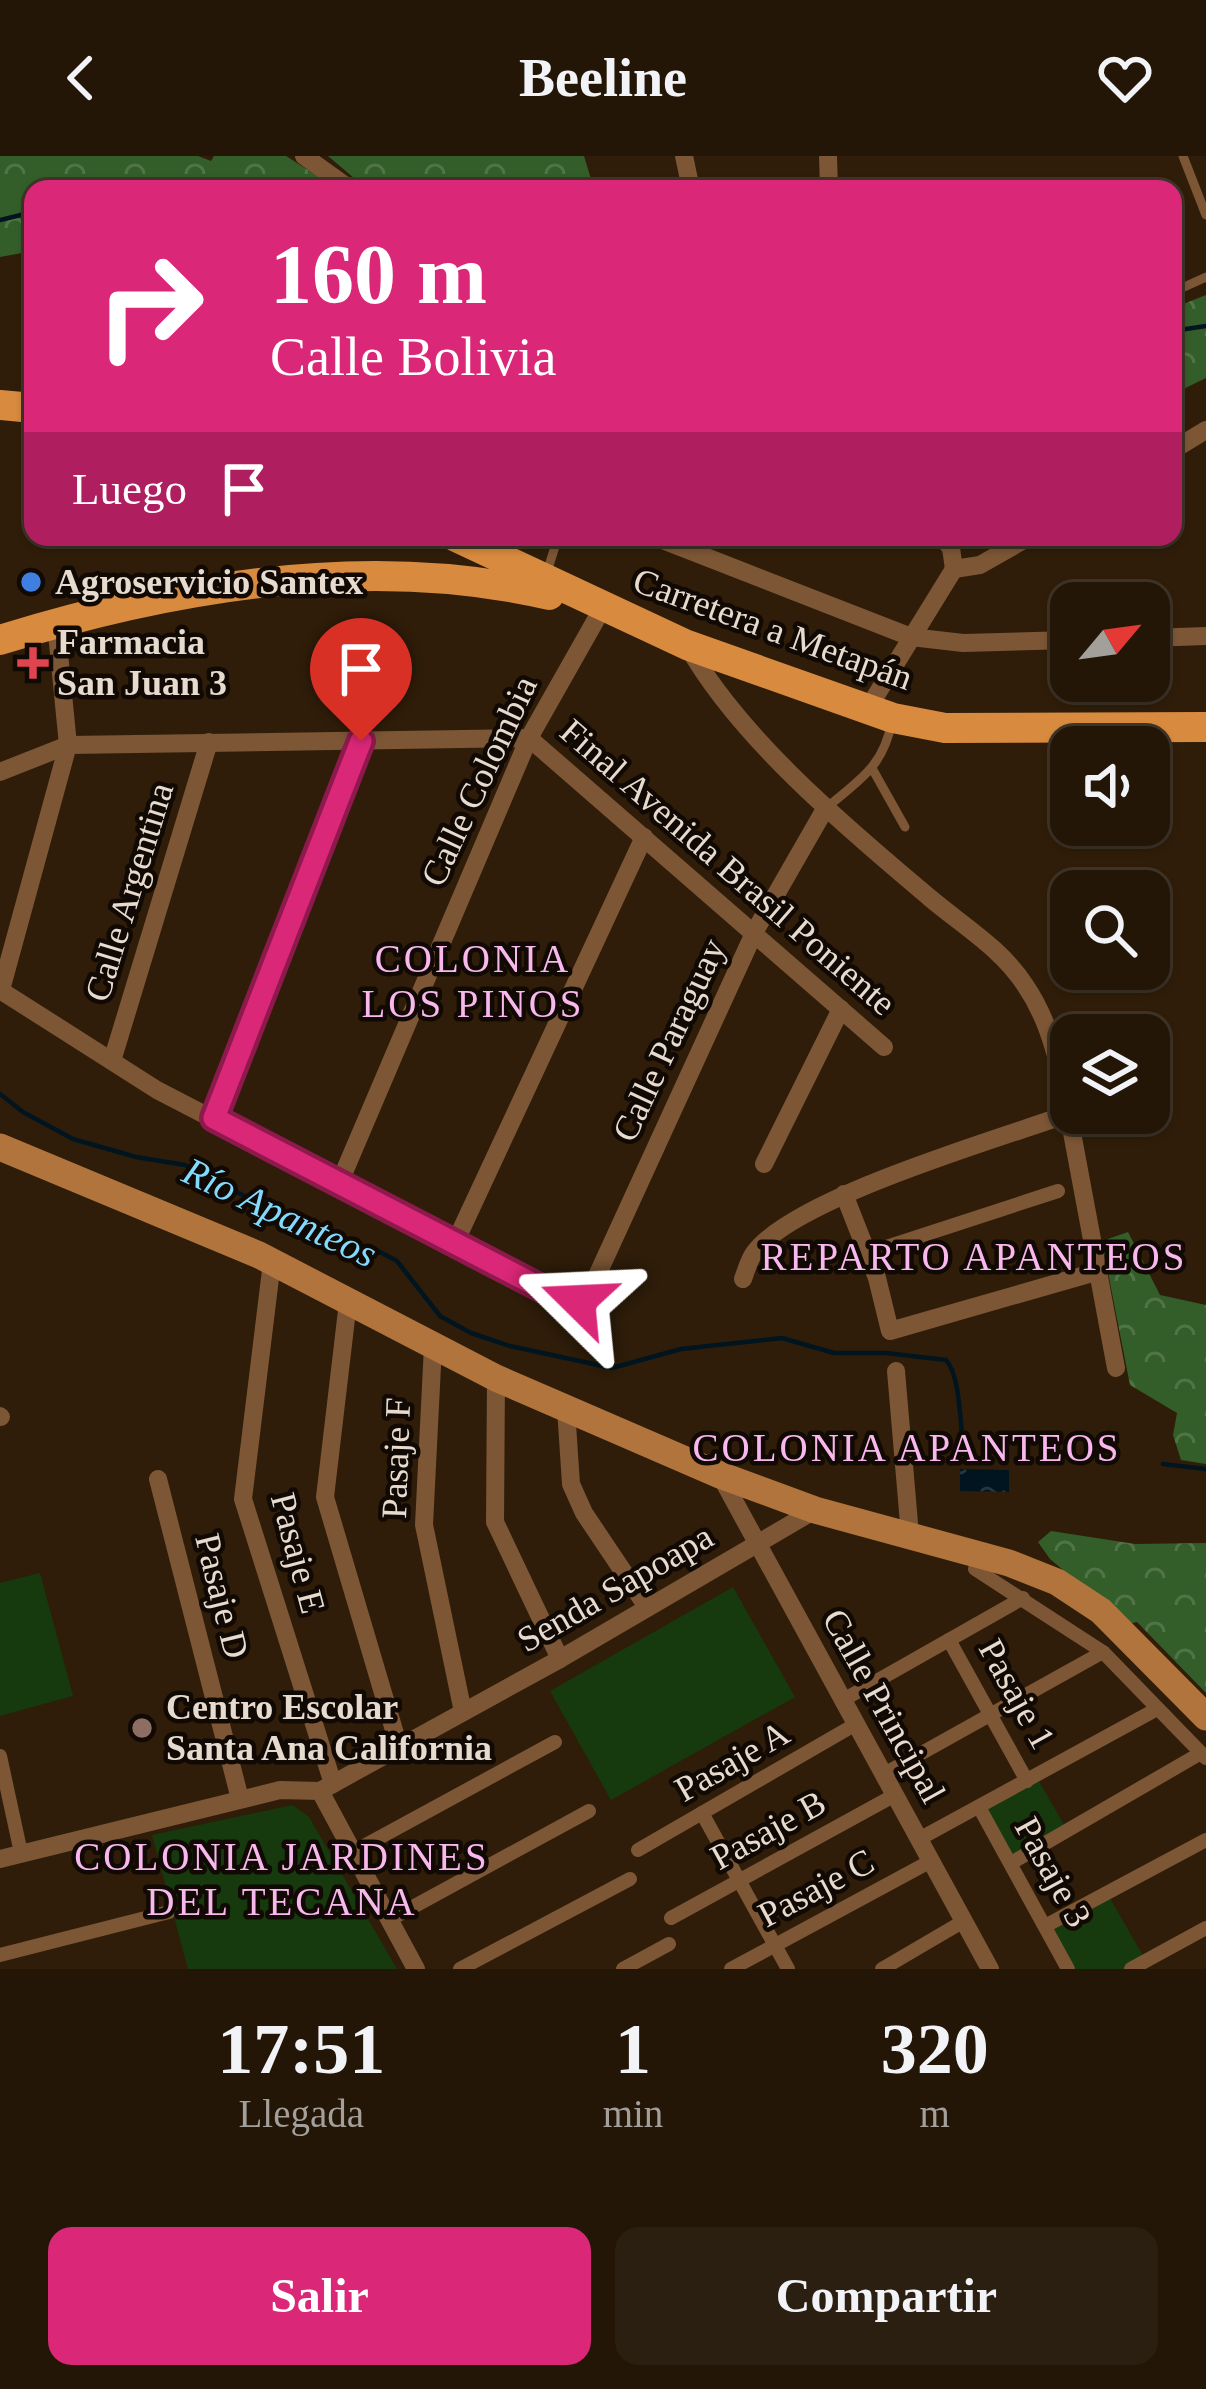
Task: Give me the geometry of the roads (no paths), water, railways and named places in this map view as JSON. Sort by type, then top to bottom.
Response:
[{"type":"main road","points":[[430,576],[446,560],[446,546]]},
{"type":"main road","points":[[474,546],[602,609]]},
{"type":"main road","points":[[0,640],[154,598],[293,581],[430,576],[506,586],[602,609]]},
{"type":"main road","name":"Carretera a Metapán","points":[[602,609],[686,645],[880,714],[945,728],[1206,728]]},
{"type":"main road","points":[[0,1147],[272,1262],[496,1378],[720,1475],[815,1510],[1010,1563],[1057,1582],[1101,1611],[1206,1717]]},
{"type":"street","points":[[304,156],[337,180]]},
{"type":"street","points":[[678,546],[911,637],[963,643],[1050,641]]},
{"type":"street","points":[[880,714],[911,637],[954,569],[949,546]]},
{"type":"street","points":[[954,569],[980,566],[1014,546]]},
{"type":"street","name":"Calle Colombia","points":[[339,1184],[529,738],[602,609]]},
{"type":"street","points":[[56,623],[68,746],[0,990],[157,1090],[454,1244],[644,837]]},
{"type":"street","points":[[1170,637],[1206,636]]},
{"type":"street","points":[[686,645],[714,687],[825,809],[1014,971],[1050,1034]]},
{"type":"street","points":[[0,772],[68,746],[529,738]]},
{"type":"street","name":"Final Avenida Brasil Poniente","points":[[529,738],[884,1047]]},
{"type":"street","points":[[214,1118],[361,741]]},
{"type":"street","name":"Calle Argentina","points":[[112,1061],[209,742]]},
{"type":"street","name":"Calle Paraguay","points":[[454,1244],[564,1300],[578,1301],[590,1292],[755,931],[825,809]]},
{"type":"street","points":[[764,1165],[841,1009]]},
{"type":"street","points":[[743,1279],[752,1255],[776,1232],[844,1194],[1050,1120]]},
{"type":"street","points":[[1072,1134],[1116,1368]]},
{"type":"street","points":[[868,1253],[1058,1191]]},
{"type":"street","points":[[844,1194],[868,1253],[890,1331],[1099,1271]]},
{"type":"street","name":"Pasaje E","points":[[272,1262],[243,1499],[327,1787],[353,1852],[416,1969]]},
{"type":"street","points":[[348,1301],[325,1497],[399,1747]]},
{"type":"street","name":"Pasaje F","points":[[433,1346],[424,1525],[464,1712]]},
{"type":"street","points":[[896,1371],[910,1535]]},
{"type":"street","points":[[496,1378],[495,1522],[560,1659]]},
{"type":"street","points":[[566,1409],[571,1484],[584,1513],[647,1606]]},
{"type":"street","name":"Calle Principal","points":[[720,1475],[990,1969]]},
{"type":"street","name":"Pasaje D","points":[[158,1479],[240,1799]]},
{"type":"street","name":"Senda Sapoapa","points":[[327,1787],[560,1659],[815,1510]]},
{"type":"street","points":[[975,1569],[1103,1652],[1204,1755],[1011,1863]]},
{"type":"street","points":[[843,1700],[1023,1598]]},
{"type":"street","name":"Pasaje 1","points":[[949,1640],[1027,1781]]},
{"type":"street","points":[[884,1774],[1103,1652]]},
{"type":"street","name":"Pasaje C","points":[[919,1839],[1157,1709]]},
{"type":"street","name":"Pasaje A","points":[[638,1850],[856,1724]]},
{"type":"street","points":[[353,1852],[555,1742]]},
{"type":"street","points":[[0,1756],[21,1853]]},
{"type":"street","points":[[0,1859],[280,1790],[327,1787]]},
{"type":"street","name":"Pasaje B","points":[[671,1918],[895,1795]]},
{"type":"street","name":"Pasaje 3","points":[[980,1807],[1068,1969]]},
{"type":"street","points":[[389,1920],[589,1811]]},
{"type":"street","points":[[702,1813],[788,1969]]},
{"type":"street","points":[[1045,1926],[1206,1840]]},
{"type":"street","name":"Pasaje C","points":[[731,1969],[931,1861]]},
{"type":"street","points":[[460,1969],[630,1879]]},
{"type":"street","points":[[0,1955],[170,1912]]},
{"type":"street","points":[[888,1968],[964,1921]]},
{"type":"street","points":[[1142,1966],[1206,1928]]},
{"type":"street","points":[[623,1969],[669,1943]]},
{"type":"lane","points":[[1183,156],[1206,215]]},
{"type":"lane","points":[[544,580],[555,546]]},
{"type":"lane","points":[[825,809],[873,770],[889,739],[880,714]]},
{"type":"lane","points":[[873,770],[905,826]]},
{"type":"water","points":[[960,1469],[1009,1470],[1009,1492],[960,1491]]},
{"type":"waterway","points":[[0,220],[24,214]]},
{"type":"waterway","points":[[1182,330],[1206,326]]},
{"type":"waterway","name":"Río Apanteos","points":[[0,1094],[73,1139],[185,1165],[310,1230],[382,1253],[397,1261],[440,1316],[510,1346],[612,1368],[681,1349],[782,1338],[834,1353],[946,1360],[957,1390],[964,1453]]},
{"type":"waterway","name":"Río Apanteos","points":[[1163,1464],[1206,1469]]},
{"type":"place","name":"Agroservicio Santex","points":[[31,582]]},
{"type":"place","name":"Farmacia San Juan 3","points":[[33,663]]},
{"type":"place","name":"Centro Escolar Santa Ana California","points":[[142,1728]]},
{"type":"district","name":"COLONIA LOS PINOS","points":[[473,980]]},
{"type":"district","name":"REPARTO APANTEOS","points":[[974,1256]]},
{"type":"district","name":"COLONIA APANTEOS","points":[[907,1447]]},
{"type":"district","name":"COLONIA JARDINES DEL TECANA","points":[[282,1878]]}]
